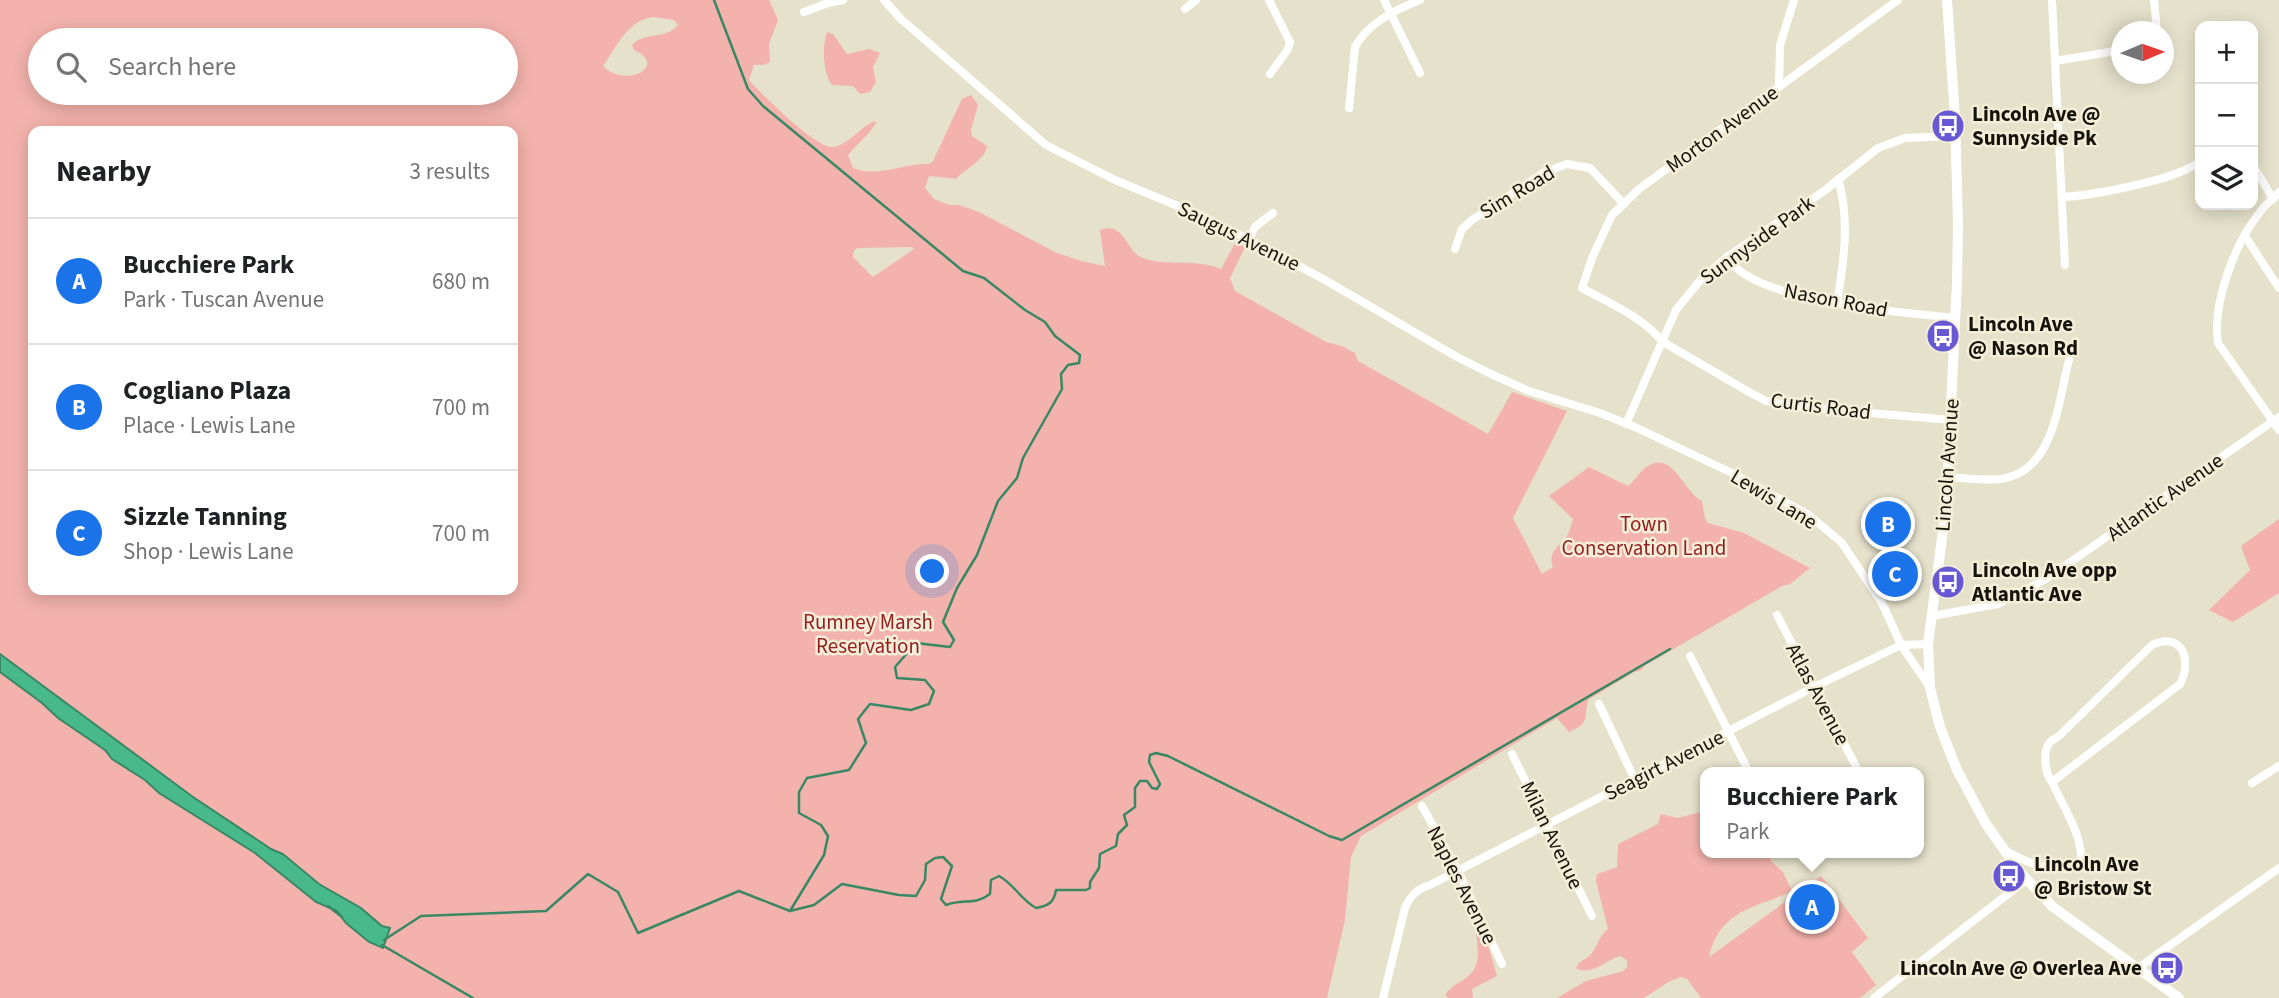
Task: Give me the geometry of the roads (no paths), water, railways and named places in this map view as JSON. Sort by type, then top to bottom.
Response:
[{"type":"main road","name":"Lincoln Avenue","points":[[1947,0],[1958,224],[1956,318],[1941,549],[1928,644],[1930,688],[1940,727],[1957,770],[1986,824],[2026,880],[2053,907],[2179,998]]},
{"type":"street","points":[[804,12],[843,0]]},
{"type":"street","name":"Saugus Avenue","points":[[884,0],[901,19],[1046,145],[1115,180],[1202,216],[1249,239],[1468,362],[1529,391],[1626,424]]},
{"type":"street","points":[[1185,9],[1196,0]]},
{"type":"street","points":[[1269,0],[1290,42],[1270,74]]},
{"type":"street","points":[[1384,0],[1420,73]]},
{"type":"street","points":[[1349,108],[1355,47],[1360,38],[1389,13],[1420,0]]},
{"type":"street","points":[[1779,87],[1780,45],[1794,0]]},
{"type":"street","name":"Morton Avenue","points":[[1582,288],[1592,258],[1612,215],[1639,189],[1898,0]]},
{"type":"street","points":[[2052,0],[2065,265]]},
{"type":"street","points":[[2154,0],[2156,21]]},
{"type":"street","points":[[2055,61],[2111,52]]},
{"type":"street","name":"Sunnyside Park","points":[[1626,424],[1676,310],[1694,286],[1727,257],[1839,179],[1878,148],[1905,138],[1955,136]]},
{"type":"street","name":"Sim Road","points":[[1455,249],[1462,229],[1472,220],[1543,173],[1559,166],[1574,164],[1590,168],[1624,204]]},
{"type":"street","points":[[2062,197],[2089,196],[2151,183],[2195,165]]},
{"type":"street","points":[[2258,172],[2276,195],[2259,212],[2230,266],[2221,296],[2216,331],[2218,343],[2276,419],[2279,430]]},
{"type":"street","points":[[1837,302],[1844,233],[1844,197],[1839,179]]},
{"type":"street","points":[[1249,239],[1255,228],[1273,213]]},
{"type":"street","points":[[2245,236],[2279,288]]},
{"type":"street","name":"Nason Road","points":[[1727,257],[1732,266],[1748,277],[1786,293],[1956,318]]},
{"type":"street","name":"Curtis Road","points":[[1582,288],[1633,314],[1663,342],[1766,401],[1790,406],[1951,420]]},
{"type":"street","points":[[1947,477],[2000,479],[2012,476],[2037,459],[2049,439],[2069,360]]},
{"type":"street","name":"Atlantic Avenue","points":[[1932,616],[1998,604],[2046,579],[2276,419]]},
{"type":"street","name":"Lewis Lane","points":[[1626,424],[1732,473],[1809,515],[1842,544],[1882,603],[1901,646],[1930,688]]},
{"type":"street","name":"Atlas Avenue","points":[[1777,615],[1856,767]]},
{"type":"street","points":[[2004,850],[2022,859],[2056,869],[2073,869],[2081,865],[2078,838],[2052,782],[2046,767],[2049,743],[2152,645],[2160,641],[2174,642],[2180,646],[2186,660],[2186,673],[2180,684],[2052,782]]},
{"type":"street","name":"Seagirt Avenue","points":[[1383,998],[1408,902],[1419,888],[1458,871],[1814,687],[1901,646],[1928,644]]},
{"type":"street","points":[[1690,656],[1746,767]]},
{"type":"street","points":[[1600,704],[1635,780]]},
{"type":"street","name":"Milan Avenue","points":[[1512,754],[1592,916]]},
{"type":"street","points":[[2252,783],[2279,766]]},
{"type":"street","name":"Naples Avenue","points":[[1422,806],[1458,871],[1502,964]]},
{"type":"street","points":[[2138,968],[2279,869]]},
{"type":"street","points":[[1874,998],[2026,880]]},
{"type":"waterway","points":[[384,940],[421,916],[546,911],[588,874],[618,892],[638,933],[739,891],[790,911],[824,855],[828,836],[821,825],[799,813],[799,792],[807,778],[849,770],[866,743],[858,719],[870,704],[911,710],[929,704],[934,691],[925,680],[897,678],[895,667],[916,643],[950,647],[954,640],[943,622],[957,588],[977,555],[998,501],[1017,478],[1023,458],[1062,389],[1061,374],[1068,365],[1079,363],[1080,355],[1055,336],[1045,322],[984,278],[963,271],[763,106],[748,89],[714,0]]},
{"type":"waterway","points":[[790,911],[814,905],[842,884],[916,896],[925,880],[926,864],[935,858],[943,857],[952,866],[941,899],[946,905],[984,898],[990,894],[991,880],[999,876],[1036,908],[1050,903],[1056,890],[1086,890],[1090,888],[1090,882],[1099,868],[1100,854],[1116,846],[1118,834],[1127,825],[1124,815],[1135,807],[1135,788],[1140,781],[1147,781],[1152,788],[1157,789],[1160,784],[1149,762],[1150,755],[1156,753],[1168,756],[1342,840],[1670,649]]},
{"type":"waterway","points":[[328,906],[342,917]]},
{"type":"waterway","points":[[382,945],[473,998]]},
{"type":"place","name":"Lincoln Ave @ Sunnyside Pk","points":[[1948,126]]},
{"type":"place","name":"Lincoln Ave @ Nason Rd","points":[[1943,336]]},
{"type":"place","name":"Cogliano Plaza","points":[[1888,524]]},
{"type":"place","name":"Sizzle Tanning","points":[[1895,574]]},
{"type":"place","name":"Lincoln Ave opp Atlantic Ave","points":[[1948,582]]},
{"type":"place","name":"Lincoln Ave @ Bristow St","points":[[2009,876]]},
{"type":"place","name":"Bucchiere Park","points":[[1812,907]]},
{"type":"place","name":"Lincoln Ave @ Overlea Ave","points":[[2167,968]]},
{"type":"park label","name":"Town Conservation Land","points":[[1644,536]]},
{"type":"park label","name":"Rumney Marsh Reservation","points":[[868,634]]}]
